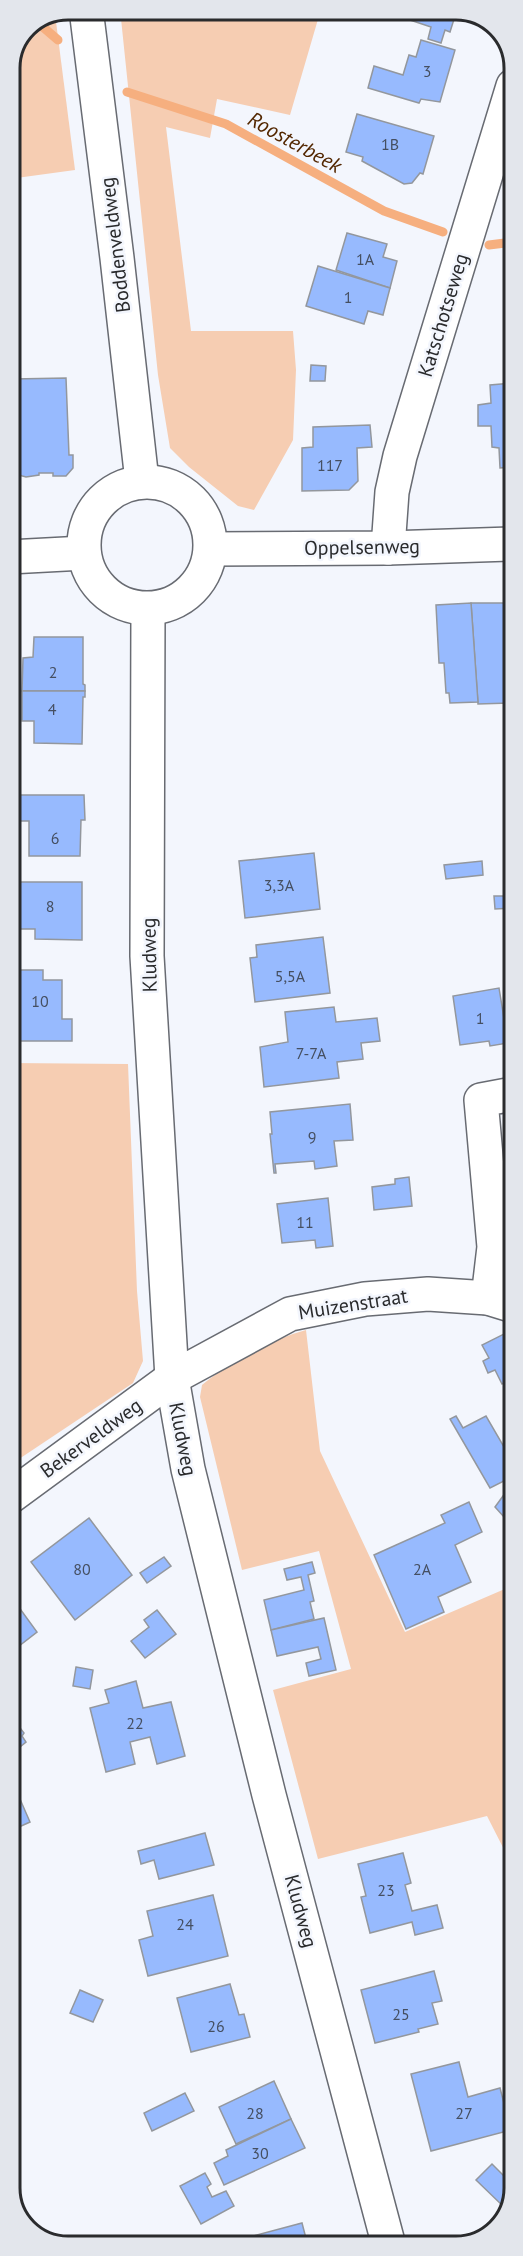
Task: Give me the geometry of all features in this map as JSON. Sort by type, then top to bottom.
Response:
[{"type":"street","name":"Boddenveldweg","points":[[87,20],[142,481]]},
{"type":"street","name":"Katschotseweg","points":[[388,548],[392,492],[400,456],[504,115]]},
{"type":"street","points":[[142,481],[169,484],[192,499],[207,521],[211,549],[207,567],[198,584],[184,597],[167,605],[148,609],[125,605],[105,593],[91,575],[84,553],[86,528],[98,504],[117,489],[142,481]]},
{"type":"street","name":"Oppelsenweg","points":[[211,549],[388,548],[504,544]]},
{"type":"street","points":[[20,556],[84,553]]},
{"type":"street","name":"Kludweg","points":[[148,609],[147,956],[172,1378],[193,1491],[269,1795],[386,2236]]},
{"type":"street","points":[[501,1302],[494,1247],[482,1100],[504,1096]]},
{"type":"street","name":"Muizenstraat","points":[[172,1378],[290,1314],[365,1299],[428,1294],[501,1302]]},
{"type":"street","name":"Bekerveldweg","points":[[20,1490],[172,1378]]},
{"type":"shaded area","points":[[121,20],[318,20],[290,115],[217,99],[210,138],[166,127],[191,331],[293,331],[296,370],[293,440],[254,510],[238,506],[189,467],[170,448],[158,375]]},
{"type":"shaded area","points":[[56,21],[75,170],[20,178],[20,58],[23,49],[34,34]]},
{"type":"shaded area","points":[[20,1063],[128,1064],[137,1291],[143,1361],[133,1383],[20,1458]]},
{"type":"shaded area","points":[[306,1330],[320,1451],[405,1632],[504,1589],[504,1849],[487,1816],[318,1859],[273,1690],[351,1669],[319,1551],[242,1570],[200,1397],[202,1385],[226,1368],[265,1345]]},
{"type":"building","points":[[410,20],[454,20],[450,32],[445,30],[441,43],[428,39],[431,27]]},
{"type":"building","points":[[421,40],[455,50],[440,102],[421,99],[419,103],[368,88],[374,66],[403,75],[409,55],[416,57]]},
{"type":"building","points":[[357,114],[434,136],[423,174],[420,173],[412,183],[404,184],[362,161],[363,157],[346,152]]},
{"type":"building","points":[[347,233],[387,244],[383,257],[397,261],[390,288],[336,270]]},
{"type":"building","points":[[318,266],[390,288],[383,315],[368,311],[364,324],[306,306]]},
{"type":"building","points":[[311,365],[326,366],[325,381],[310,381]]},
{"type":"building","points":[[66,378],[69,455],[73,455],[73,468],[66,476],[53,476],[53,473],[39,473],[39,475],[26,477],[20,475],[20,379]]},
{"type":"building","points":[[504,384],[504,468],[500,468],[499,448],[492,447],[491,426],[478,426],[478,405],[491,403],[490,385]]},
{"type":"building","points":[[370,425],[372,447],[357,448],[358,481],[349,490],[302,491],[302,448],[313,447],[313,427]]},
{"type":"building","points":[[471,603],[504,603],[504,703],[478,704]]},
{"type":"building","points":[[471,603],[478,702],[450,703],[449,693],[446,693],[444,663],[439,663],[436,605]]},
{"type":"building","points":[[34,637],[83,637],[85,691],[22,691],[23,658],[33,657]]},
{"type":"building","points":[[22,691],[85,691],[82,744],[34,743],[34,721],[22,721]]},
{"type":"building","points":[[20,795],[84,795],[85,820],[81,820],[80,856],[29,856],[29,821],[20,821]]},
{"type":"building","points":[[314,853],[320,909],[245,918],[239,861]]},
{"type":"building","points":[[482,861],[483,875],[446,879],[444,865]]},
{"type":"building","points":[[20,882],[82,882],[82,940],[35,939],[35,929],[20,929]]},
{"type":"building","points":[[494,896],[504,896],[504,908],[495,909]]},
{"type":"building","points":[[323,937],[330,993],[255,1002],[250,958],[257,957],[256,945]]},
{"type":"building","points":[[20,970],[43,970],[43,980],[62,980],[62,1019],[72,1019],[72,1041],[20,1041]]},
{"type":"building","points":[[499,988],[504,1019],[504,1044],[490,1046],[489,1041],[460,1045],[453,996]]},
{"type":"building","points":[[334,1007],[336,1022],[377,1018],[380,1041],[361,1043],[363,1059],[337,1062],[339,1078],[264,1087],[260,1047],[288,1042],[285,1012]]},
{"type":"building","points":[[350,1104],[353,1140],[334,1141],[337,1166],[315,1169],[314,1161],[275,1164],[276,1173],[274,1173],[270,1112]]},
{"type":"building","points":[[409,1177],[412,1206],[374,1210],[372,1187],[395,1184],[395,1179]]},
{"type":"building","points":[[328,1198],[333,1246],[316,1248],[315,1240],[282,1243],[277,1204]]},
{"type":"building","points":[[504,1334],[504,1383],[502,1384],[495,1370],[488,1373],[483,1361],[489,1358],[482,1345]]},
{"type":"building","points":[[456,1416],[463,1428],[486,1416],[504,1447],[504,1481],[490,1488],[450,1419]]},
{"type":"building","points":[[504,1495],[504,1517],[495,1507]]},
{"type":"building","points":[[469,1502],[482,1532],[455,1545],[471,1582],[438,1597],[444,1612],[406,1629],[374,1555],[445,1523],[441,1515]]},
{"type":"building","points":[[89,1518],[132,1575],[75,1620],[31,1562]]},
{"type":"building","points":[[164,1557],[171,1566],[147,1583],[140,1573]]},
{"type":"building","points":[[312,1562],[315,1573],[308,1575],[314,1601],[310,1602],[314,1619],[271,1630],[264,1600],[304,1590],[301,1577],[287,1580],[284,1569]]},
{"type":"building","points":[[20,1609],[37,1632],[20,1645]]},
{"type":"building","points":[[157,1610],[176,1634],[145,1658],[131,1641],[149,1627],[144,1620]]},
{"type":"building","points":[[324,1618],[336,1670],[309,1676],[306,1663],[321,1659],[318,1647],[277,1656],[271,1630]]},
{"type":"building","points":[[76,1667],[93,1670],[90,1689],[73,1686]]},
{"type":"building","points":[[136,1681],[143,1708],[171,1702],[185,1756],[157,1764],[150,1737],[130,1742],[135,1764],[106,1772],[90,1708],[109,1703],[105,1690]]},
{"type":"building","points":[[20,1728],[24,1733],[22,1736],[26,1742],[20,1747]]},
{"type":"building","points":[[20,1799],[30,1822],[20,1827]]},
{"type":"building","points":[[205,1833],[214,1865],[159,1879],[154,1860],[141,1864],[138,1851]]},
{"type":"building","points":[[403,1853],[411,1883],[405,1885],[412,1911],[437,1905],[443,1928],[415,1935],[412,1922],[370,1933],[361,1897],[366,1896],[358,1864]]},
{"type":"building","points":[[213,1895],[228,1956],[148,1976],[139,1940],[153,1936],[147,1911]]},
{"type":"building","points":[[434,1971],[442,2001],[432,2003],[438,2024],[418,2029],[419,2032],[375,2043],[361,1990]]},
{"type":"building","points":[[230,1984],[239,2015],[244,2014],[250,2037],[191,2052],[177,1998]]},
{"type":"building","points":[[80,1990],[103,2000],[93,2022],[70,2013]]},
{"type":"building","points":[[459,2062],[468,2097],[500,2088],[504,2103],[504,2132],[431,2151],[411,2074]]},
{"type":"building","points":[[274,2081],[291,2119],[236,2144],[219,2107]]},
{"type":"building","points":[[185,2093],[194,2111],[152,2131],[144,2113]]},
{"type":"building","points":[[291,2119],[305,2148],[224,2185],[214,2163],[228,2156],[226,2150]]},
{"type":"building","points":[[492,2164],[504,2176],[501,2204],[476,2180]]},
{"type":"building","points":[[205,2173],[211,2184],[207,2187],[212,2197],[226,2191],[234,2206],[201,2224],[180,2186]]},
{"type":"building","points":[[302,2223],[305,2236],[253,2236]]},
{"type":"waterway","name":"Roosterbeek","points":[[43,27],[58,40]]},
{"type":"waterway","name":"Roosterbeek","points":[[127,92],[226,124],[384,211],[443,232]]},
{"type":"waterway","name":"Roosterbeek","points":[[489,245],[504,243]]}]
